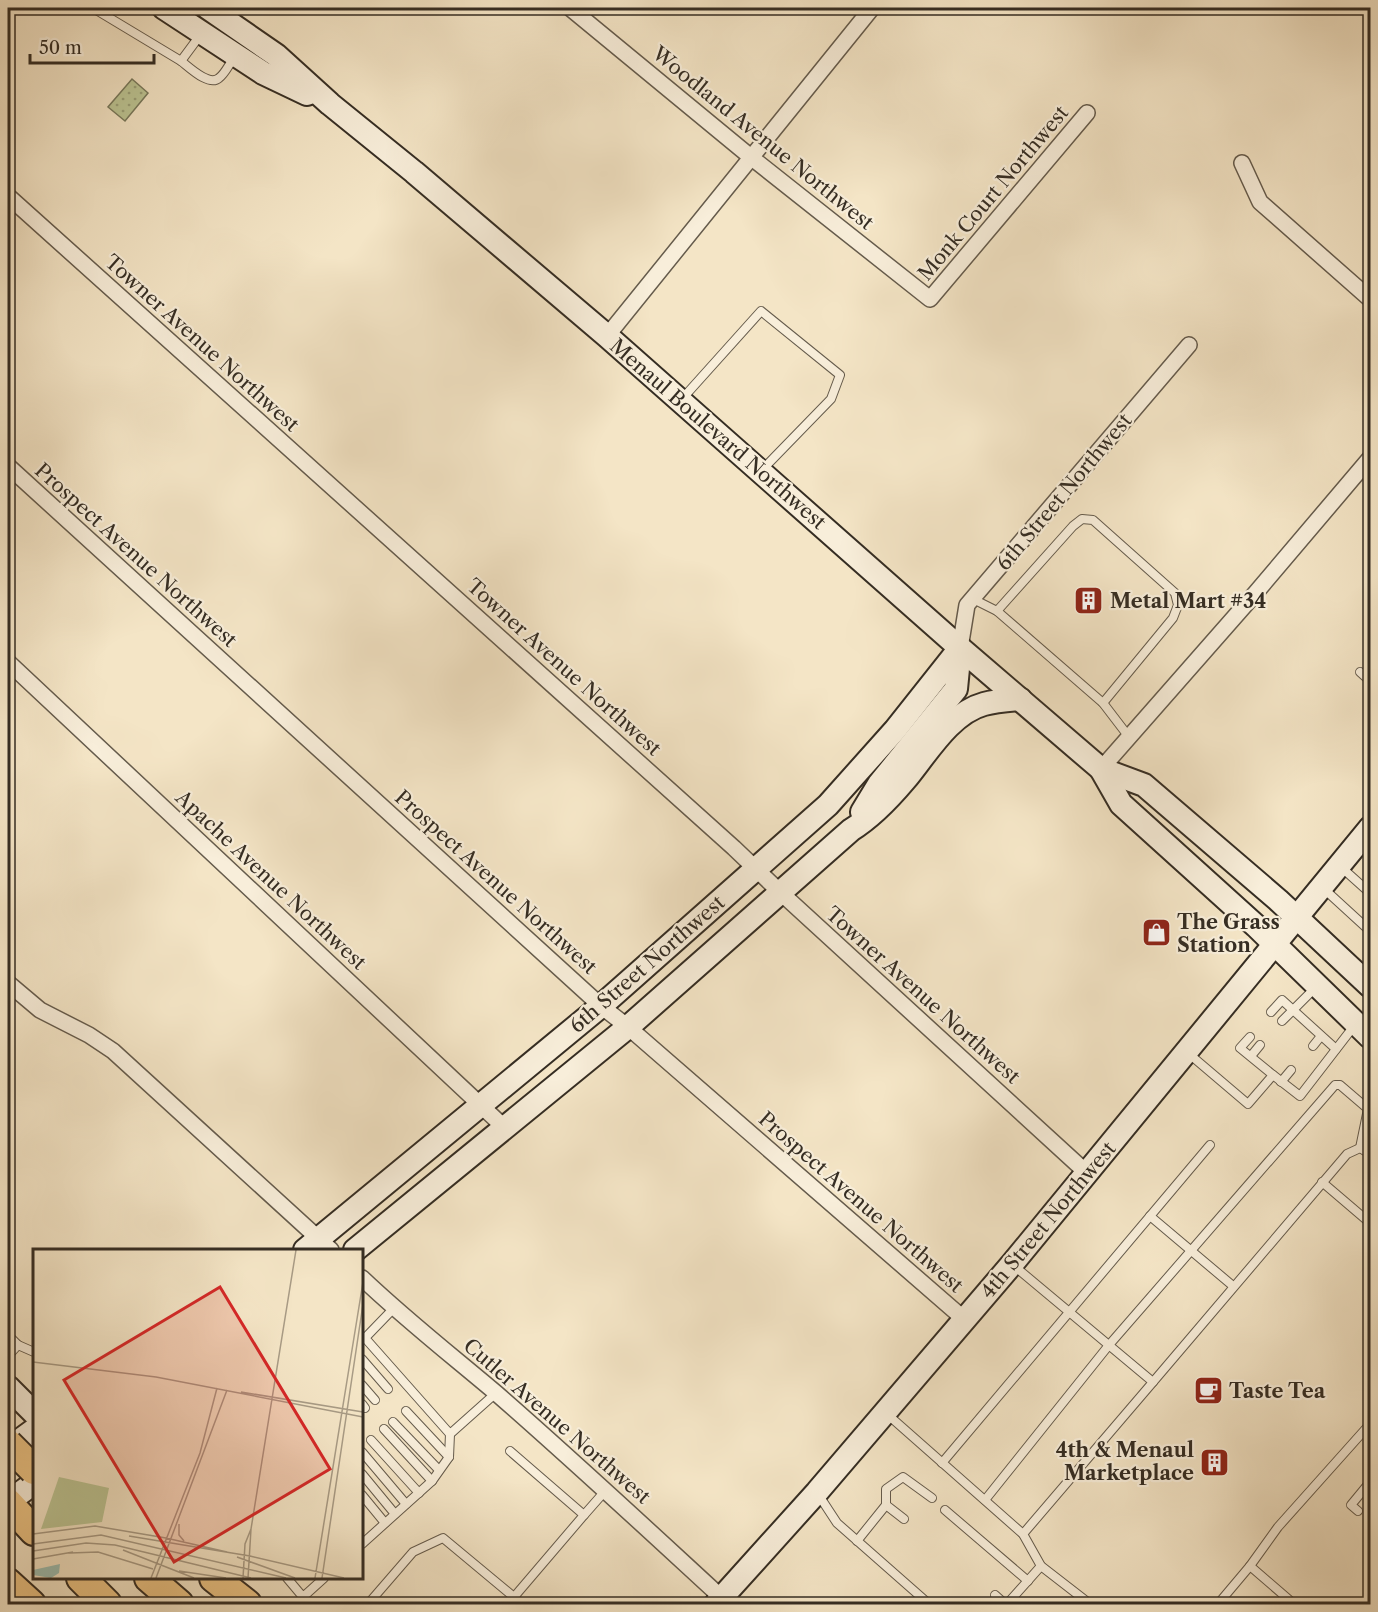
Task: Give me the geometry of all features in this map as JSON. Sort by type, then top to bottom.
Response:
[{"type":"highway","points":[[8,1444],[33,1469]]},
{"type":"highway","points":[[8,1502],[33,1530]]},
{"type":"highway","points":[[82,1579],[107,1605]]},
{"type":"highway","points":[[150,1579],[179,1605]]},
{"type":"highway","points":[[215,1579],[247,1605]]},
{"type":"highway","points":[[8,1583],[31,1605]]},
{"type":"main road","name":"Menaul Boulevard Northwest","points":[[164,8],[263,73],[330,104]]},
{"type":"main road","name":"Menaul Boulevard Northwest","points":[[208,8],[276,55],[330,104],[414,172],[607,336],[960,648],[1101,769],[1121,804],[1275,944],[1364,1030]]},
{"type":"main road","name":"6th Street Northwest","points":[[319,1247],[480,1105],[601,1006],[828,805],[895,730],[960,648]]},
{"type":"main road","name":"6th Street Northwest","points":[[850,830],[879,784],[956,689],[960,648]]},
{"type":"main road","name":"6th Street Northwest","points":[[357,1249],[628,1027],[850,830],[867,820],[904,782],[934,743],[961,715],[983,704],[1020,699]]},
{"type":"main road","name":"Menaul Boulevard Northwest","points":[[1101,769],[1144,785],[1370,985]]},
{"type":"main road","name":"4th Street Northwest","points":[[719,1601],[817,1492],[1088,1174],[1371,828]]},
{"type":"main road","points":[[8,1388],[33,1412]]},
{"type":"main road","points":[[8,1449],[33,1431]]},
{"type":"main road","points":[[8,1502],[33,1484]]},
{"type":"street","name":"Woodland Avenue Northwest","points":[[570,8],[752,158],[930,299]]},
{"type":"street","points":[[607,336],[872,8]]},
{"type":"street","name":"Monk Court Northwest","points":[[930,299],[1087,113]]},
{"type":"street","points":[[1242,163],[1260,202],[1371,299]]},
{"type":"street","name":"Towner Avenue Northwest","points":[[8,196],[756,869],[1088,1174]]},
{"type":"street","name":"6th Street Northwest","points":[[960,648],[967,605],[1189,345]]},
{"type":"street","points":[[1101,769],[1371,458]]},
{"type":"street","name":"Prospect Avenue Northwest","points":[[8,466],[601,1006],[964,1319]]},
{"type":"street","name":"Apache Avenue Northwest","points":[[8,662],[505,1128]]},
{"type":"street","points":[[8,983],[40,1010],[89,1035],[113,1051],[319,1247]]},
{"type":"street","name":"Cutler Avenue Northwest","points":[[363,1279],[606,1490],[719,1601]]},
{"type":"lane","points":[[93,8],[213,81],[219,78],[236,55]]},
{"type":"lane","points":[[181,61],[202,33]]},
{"type":"lane","points":[[681,400],[761,311],[840,375],[831,399],[761,471]]},
{"type":"lane","points":[[997,611],[1073,526],[1082,519],[1093,520],[1175,593],[1178,604],[1173,618],[1103,703]]},
{"type":"lane","points":[[973,599],[997,611],[1103,703],[1129,737]]},
{"type":"lane","points":[[1360,672],[1371,681]]},
{"type":"lane","points":[[1340,866],[1371,893]]},
{"type":"lane","points":[[1322,887],[1371,931]]},
{"type":"lane","points":[[1282,1021],[1317,986]]},
{"type":"lane","points":[[1271,1012],[1282,1000],[1336,1049]]},
{"type":"lane","points":[[1250,1037],[1240,1048],[1300,1096],[1336,1049],[1364,1030]]},
{"type":"lane","points":[[1312,1046],[1321,1036]]},
{"type":"lane","points":[[1251,1056],[1260,1045]]},
{"type":"lane","points":[[1187,1052],[1248,1104],[1273,1075]]},
{"type":"lane","points":[[1281,1082],[1291,1070]]},
{"type":"lane","points":[[985,1500],[1109,1345],[1335,1085],[1340,1085],[1368,1109],[1360,1148]]},
{"type":"lane","points":[[942,1463],[1210,1145]]},
{"type":"lane","points":[[1360,1148],[1371,1154]]},
{"type":"lane","points":[[1023,1534],[1322,1182],[1347,1155],[1360,1148]]},
{"type":"lane","points":[[1322,1182],[1371,1224]]},
{"type":"lane","points":[[1150,1216],[1233,1286]]},
{"type":"lane","points":[[1012,1264],[1153,1382]]},
{"type":"lane","points":[[363,1543],[432,1481],[449,1457],[450,1434],[363,1339],[394,1308]]},
{"type":"lane","points":[[8,1335],[18,1345],[33,1352]]},
{"type":"lane","points":[[8,1356],[18,1345]]},
{"type":"lane","points":[[363,1360],[388,1389]]},
{"type":"lane","points":[[363,1386],[375,1400]]},
{"type":"lane","points":[[450,1434],[496,1393]]},
{"type":"lane","points":[[406,1411],[449,1457]]},
{"type":"lane","points":[[885,1413],[1023,1534],[1041,1566],[1090,1605]]},
{"type":"lane","points":[[393,1422],[439,1470]]},
{"type":"lane","points":[[1218,1605],[1278,1527],[1371,1424]]},
{"type":"lane","points":[[384,1429],[432,1481]]},
{"type":"lane","points":[[371,1440],[419,1493]]},
{"type":"lane","points":[[510,1451],[584,1515]]},
{"type":"lane","points":[[363,1453],[406,1504]]},
{"type":"lane","points":[[363,1475],[395,1514]]},
{"type":"lane","points":[[857,1541],[886,1505],[886,1488],[903,1477],[932,1498]]},
{"type":"lane","points":[[1354,1508],[1371,1482]]},
{"type":"lane","points":[[514,1598],[606,1490]]},
{"type":"lane","points":[[817,1492],[837,1523],[929,1605]]},
{"type":"lane","points":[[363,1496],[386,1523]]},
{"type":"lane","points":[[886,1505],[904,1519]]},
{"type":"lane","points":[[945,1510],[1028,1581]]},
{"type":"lane","points":[[368,1605],[413,1551],[443,1538],[522,1605]]},
{"type":"lane","points":[[995,1596],[1006,1605],[1041,1566]]},
{"type":"lane","points":[[1250,1566],[1294,1605]]},
{"type":"lane","points":[[288,1579],[303,1597],[323,1579]]},
{"type":"green space","points":[[132,79],[148,93],[125,121],[108,107]]},
{"type":"place","name":"Metal Mart #34","points":[[1089,601]]},
{"type":"place","name":"The Grass Station","points":[[1156,933]]},
{"type":"place","name":"Taste Tea","points":[[1208,1391]]},
{"type":"place","name":"4th & Menaul Marketplace","points":[[1215,1462]]}]
